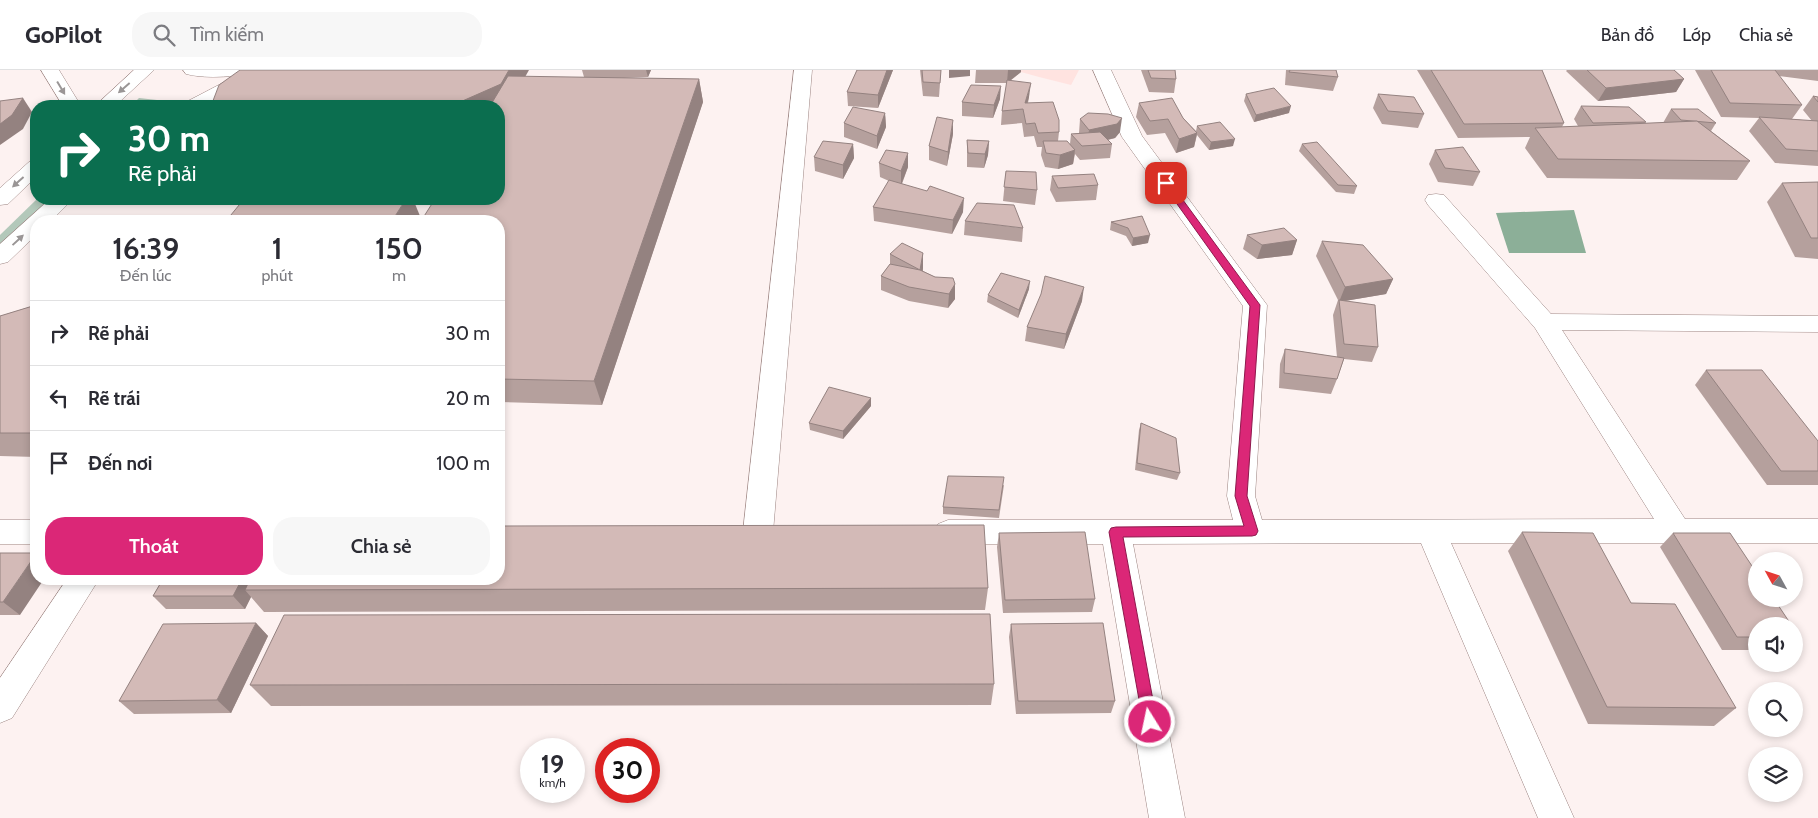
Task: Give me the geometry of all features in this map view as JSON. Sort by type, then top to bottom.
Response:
[{"type":"street","points":[[50,70],[68,100]]},
{"type":"street","points":[[111,100],[145,70]]},
{"type":"street","points":[[192,70],[216,72],[252,70]]},
{"type":"street","points":[[203,100],[264,70]]},
{"type":"street","points":[[758,532],[803,70]]},
{"type":"street","points":[[1102,70],[1132,137],[1255,305],[1241,496],[1252,531]]},
{"type":"street","points":[[0,199],[30,172]]},
{"type":"street","points":[[1436,200],[1544,322],[1677,531]]},
{"type":"street","points":[[45,215],[55,205]]},
{"type":"street","points":[[0,257],[30,229]]},
{"type":"street","points":[[1544,322],[1818,324]]},
{"type":"street","points":[[1431,531],[1556,818]]},
{"type":"street","points":[[917,532],[1818,531]]},
{"type":"street","points":[[0,532],[30,532]]},
{"type":"street","points":[[728,532],[788,532]]},
{"type":"street","points":[[1116,532],[1167,818]]},
{"type":"street","points":[[0,707],[80,585]]},
{"type":"shaded area","points":[[1021,70],[1079,70],[1071,85],[1021,72]]},
{"type":"shaded area","points":[[139,98],[157,100],[137,100]]},
{"type":"shaded area","points":[[31,205],[49,205],[39,215],[30,215],[30,224],[0,255],[0,235]]},
{"type":"shaded area","points":[[1574,210],[1586,253],[1509,253],[1496,213]]},
{"type":"building","points":[[240,70],[509,70],[501,84],[465,100],[213,100],[219,85]]},
{"type":"building","points":[[857,70],[887,70],[878,95],[847,92]]},
{"type":"building","points":[[922,70],[941,70],[940,83],[923,82]]},
{"type":"building","points":[[1148,70],[1175,70],[1176,79],[1151,78]]},
{"type":"building","points":[[1290,70],[1336,70],[1338,77],[1289,72]]},
{"type":"building","points":[[1431,70],[1542,70],[1564,123],[1464,124]]},
{"type":"building","points":[[1587,70],[1674,70],[1684,79],[1606,88]]},
{"type":"building","points":[[1711,70],[1775,70],[1802,105],[1730,103]]},
{"type":"building","points":[[508,76],[699,79],[594,381],[505,379],[505,215],[425,215],[431,205],[505,205],[505,100],[494,100]]},
{"type":"building","points":[[1007,80],[1031,83],[1025,103],[1053,102],[1059,120],[1059,132],[1038,133],[1035,123],[1026,124],[1023,109],[1002,111]]},
{"type":"building","points":[[971,85],[1001,86],[994,105],[962,102]]},
{"type":"building","points":[[1274,88],[1291,106],[1256,115],[1246,94]]},
{"type":"building","points":[[1378,94],[1414,97],[1424,114],[1388,111]]},
{"type":"building","points":[[23,98],[12,115],[0,124],[0,101]]},
{"type":"building","points":[[1172,98],[1183,118],[1197,133],[1179,139],[1168,119],[1150,121],[1139,103]]},
{"type":"building","points":[[1581,106],[1629,107],[1646,122],[1593,123]]},
{"type":"building","points":[[853,107],[885,113],[877,136],[844,123]]},
{"type":"building","points":[[1671,109],[1698,109],[1716,123],[1681,120]]},
{"type":"building","points":[[1088,113],[1108,114],[1122,118],[1117,124],[1089,130],[1080,119]]},
{"type":"building","points":[[937,117],[953,120],[948,152],[929,146]]},
{"type":"building","points":[[1759,117],[1818,121],[1818,151],[1786,149]]},
{"type":"building","points":[[1697,121],[1750,161],[1558,159],[1535,128]]},
{"type":"building","points":[[1220,122],[1235,139],[1211,142],[1197,126]]},
{"type":"building","points":[[1100,132],[1112,144],[1082,146],[1071,134]]},
{"type":"building","points":[[967,140],[989,141],[985,154],[968,153]]},
{"type":"building","points":[[823,141],[853,144],[843,165],[814,157]]},
{"type":"building","points":[[1043,141],[1067,141],[1075,150],[1060,155],[1046,153]]},
{"type":"building","points":[[1317,142],[1357,186],[1338,185],[1302,144]]},
{"type":"building","points":[[1463,147],[1480,172],[1445,168],[1435,150]]},
{"type":"building","points":[[886,150],[908,153],[901,171],[879,163]]},
{"type":"building","points":[[1006,171],[1036,172],[1037,190],[1004,187]]},
{"type":"building","points":[[1094,174],[1098,185],[1058,188],[1052,176]]},
{"type":"building","points":[[889,180],[927,191],[930,186],[964,198],[953,220],[873,207]]},
{"type":"building","points":[[1818,182],[1818,238],[1811,238],[1782,183]]},
{"type":"building","points":[[977,203],[1014,205],[1023,228],[965,221]]},
{"type":"building","points":[[239,205],[402,205],[396,215],[231,215]]},
{"type":"building","points":[[1142,216],[1150,235],[1133,238],[1128,228],[1111,222]]},
{"type":"building","points":[[1284,228],[1297,240],[1262,245],[1247,235]]},
{"type":"building","points":[[1322,241],[1363,245],[1393,279],[1345,287]]},
{"type":"building","points":[[902,243],[923,253],[920,270],[890,254]]},
{"type":"building","points":[[890,264],[920,270],[935,277],[953,278],[955,284],[949,294],[909,287],[881,276]]},
{"type":"building","points":[[1001,273],[1030,281],[1019,310],[988,295]]},
{"type":"building","points":[[1045,276],[1084,287],[1066,334],[1027,327],[1041,294]]},
{"type":"building","points":[[1339,300],[1375,305],[1378,347],[1344,344]]},
{"type":"building","points":[[30,307],[30,433],[0,433],[0,316]]},
{"type":"building","points":[[1285,349],[1344,358],[1337,379],[1284,373]]},
{"type":"building","points":[[1706,370],[1762,370],[1818,441],[1818,471],[1781,471]]},
{"type":"building","points":[[829,387],[871,398],[843,431],[809,423]]},
{"type":"building","points":[[1141,423],[1176,438],[1180,473],[1137,463]]},
{"type":"building","points":[[948,476],[1004,477],[999,510],[943,507]]},
{"type":"building","points":[[984,525],[988,588],[245,590],[247,585],[505,585],[505,526]]},
{"type":"building","points":[[1085,532],[1095,599],[1005,600],[999,533]]},
{"type":"building","points":[[1522,532],[1593,533],[1631,603],[1675,604],[1736,708],[1607,707]]},
{"type":"building","points":[[1673,533],[1730,533],[1748,560],[1748,608],[1780,608],[1786,617],[1748,617],[1748,637],[1737,637]]},
{"type":"building","points":[[0,553],[30,553],[30,563],[3,602],[0,602]]},
{"type":"building","points":[[159,585],[239,585],[233,596],[153,596]]},
{"type":"building","points":[[990,614],[994,684],[250,685],[284,615]]},
{"type":"building","points":[[256,623],[217,700],[119,701],[163,624]]},
{"type":"building","points":[[1103,623],[1115,701],[1018,701],[1011,624]]},
{"type":"route","points":[[1150,722],[1116,532],[1252,531],[1241,496],[1255,305],[1166,183]]}]
